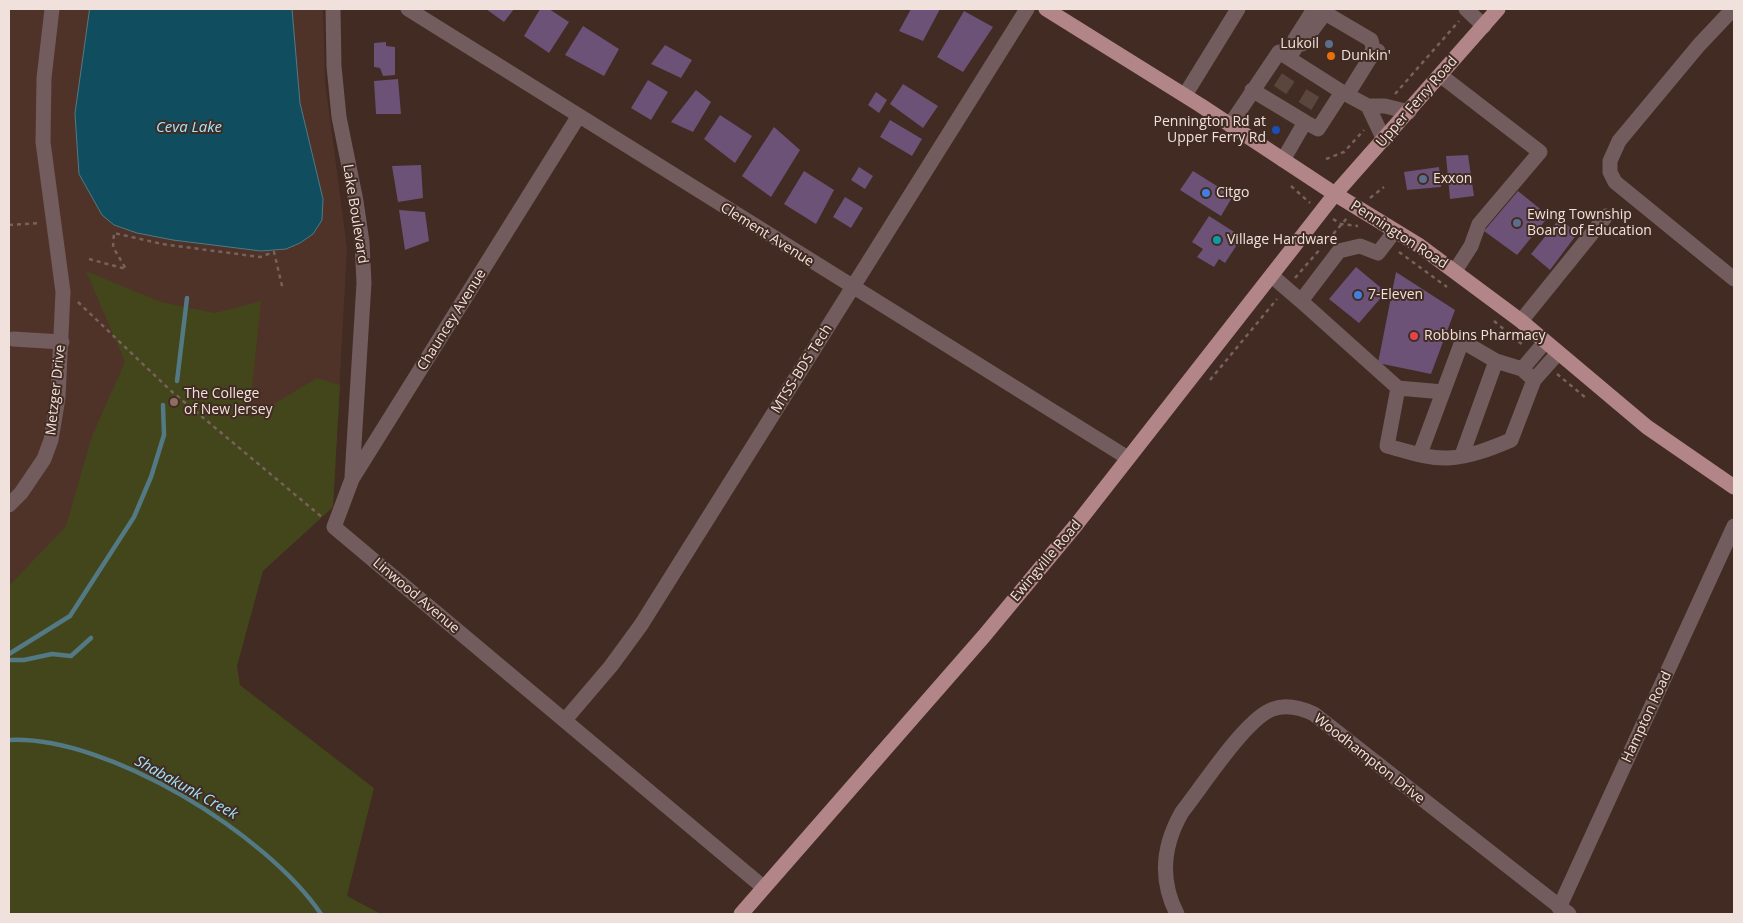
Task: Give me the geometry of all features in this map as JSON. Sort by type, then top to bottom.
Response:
[{"type":"main road","name":"Upper Ferry Road","points":[[1335,194],[1498,9]]},
{"type":"main road","name":"Pennington Road","points":[[1056,11],[1335,194],[1391,237],[1455,271],[1521,321],[1647,427],[1734,487]]},
{"type":"main road","name":"Ewingville Road","points":[[741,914],[984,636],[1076,525],[1335,194]]},
{"type":"street","points":[[52,9],[44,78],[42,142],[54,223],[69,296]]},
{"type":"street","name":"Lake Boulevard","points":[[333,9],[334,66],[339,117],[356,201],[362,242],[364,283],[352,479]]},
{"type":"street","name":"Clement Avenue","points":[[408,9],[852,288],[1128,458]]},
{"type":"street","name":"MTSS-BDS Tech","points":[[565,720],[611,666],[640,625],[1026,9]]},
{"type":"street","points":[[1185,95],[1238,9]]},
{"type":"street","points":[[1294,60],[1295,39],[1314,9]]},
{"type":"street","points":[[1252,90],[1276,96],[1318,129],[1370,58],[1379,50],[1378,36],[1334,9]]},
{"type":"street","points":[[1733,9],[1699,45],[1619,141],[1610,161],[1610,172],[1615,182],[1734,279]]},
{"type":"street","points":[[1467,10],[1484,26]]},
{"type":"street","points":[[1294,60],[1302,44],[1325,13],[1371,40],[1373,48],[1370,58]]},
{"type":"street","points":[[1230,124],[1279,52],[1294,60],[1319,83],[1345,94],[1371,112],[1384,140]]},
{"type":"street","points":[[1440,75],[1540,152],[1479,224],[1471,246],[1455,271]]},
{"type":"street","points":[[1371,112],[1385,106],[1408,112]]},
{"type":"street","points":[[1283,160],[1302,115]]},
{"type":"street","name":"Chauncey Avenue","points":[[334,527],[352,479],[578,117]]},
{"type":"street","points":[[1521,321],[1606,216]]},
{"type":"street","points":[[1301,301],[1338,251],[1360,246],[1378,253],[1391,237]]},
{"type":"street","points":[[1272,276],[1398,388],[1443,392]]},
{"type":"street","name":"Metzger Drive","points":[[9,505],[34,476],[51,440],[58,398],[62,342],[69,296]]},
{"type":"street","points":[[13,338],[62,342]]},
{"type":"street","points":[[1522,369],[1545,342]]},
{"type":"street","points":[[1420,454],[1461,344],[1467,344],[1496,361],[1522,369],[1534,380]]},
{"type":"street","points":[[1398,388],[1387,446],[1448,458],[1486,450],[1511,440],[1534,380],[1558,353]]},
{"type":"street","points":[[1462,455],[1496,361]]},
{"type":"street","name":"Hampton Road","points":[[1564,911],[1734,526]]},
{"type":"street","name":"Linwood Avenue","points":[[334,527],[763,887]]},
{"type":"street","name":"Woodhampton Drive","points":[[1177,914],[1166,886],[1164,866],[1167,846],[1182,812],[1253,720],[1274,708],[1288,706],[1302,708],[1314,714],[1564,911]]},
{"type":"path","points":[[1385,106],[1467,10]]},
{"type":"path","points":[[1326,159],[1344,152],[1371,112]]},
{"type":"path","points":[[1291,186],[1322,212],[1341,224],[1360,226]]},
{"type":"path","points":[[9,225],[54,223]]},
{"type":"path","points":[[89,259],[126,269],[113,247],[114,233],[162,244],[260,257],[274,252],[283,290]]},
{"type":"path","points":[[1391,237],[1448,287]]},
{"type":"path","points":[[69,296],[170,390],[334,527]]},
{"type":"path","points":[[1492,320],[1534,355]]},
{"type":"path","points":[[1547,365],[1586,398]]},
{"type":"shaded area","name":"The College of New Jersey","points":[[9,9],[323,9],[325,82],[347,248],[333,507],[9,802]]},
{"type":"green space","points":[[86,271],[161,302],[215,313],[261,301],[249,419],[317,378],[340,385],[333,507],[263,571],[237,666],[240,685],[374,788],[347,896],[381,914],[9,914],[9,586],[66,526],[92,436],[125,362]]},
{"type":"water","name":"Ceva Lake","points":[[90,9],[292,9],[300,103],[323,199],[322,220],[313,234],[300,243],[286,249],[261,251],[173,240],[137,233],[114,225],[102,215],[79,174],[75,114]]},
{"type":"building","points":[[486,9],[514,9],[504,22]]},
{"type":"building","points":[[540,9],[549,9],[569,22],[549,53],[524,36]]},
{"type":"building","points":[[911,9],[940,9],[923,41],[899,31]]},
{"type":"building","points":[[964,11],[993,27],[963,72],[937,57]]},
{"type":"building","points":[[583,26],[619,49],[604,76],[565,55]]},
{"type":"building","points":[[386,42],[386,46],[395,47],[395,75],[383,76],[380,68],[374,67],[374,43]]},
{"type":"building","points":[[665,45],[692,60],[681,78],[651,64]]},
{"type":"building","points":[[398,79],[401,114],[376,114],[374,81]]},
{"type":"building","points":[[648,80],[668,92],[651,120],[631,108]]},
{"type":"building","points":[[903,84],[938,106],[923,128],[890,104]]},
{"type":"building","points":[[696,90],[711,102],[693,132],[671,122]]},
{"type":"building","points":[[876,92],[887,100],[879,113],[868,105]]},
{"type":"building","points":[[720,115],[752,136],[735,163],[704,139]]},
{"type":"building","points":[[890,120],[922,139],[912,156],[880,137]]},
{"type":"building","points":[[774,127],[800,150],[771,197],[742,176]]},
{"type":"building","points":[[1468,155],[1474,196],[1450,199],[1446,156]]},
{"type":"building","points":[[421,165],[423,198],[398,202],[392,166]]},
{"type":"building","points":[[859,167],[873,176],[865,189],[851,180]]},
{"type":"building","name":"Exxon","points":[[1439,167],[1441,187],[1407,190],[1404,172]]},
{"type":"building","points":[[804,171],[834,190],[816,224],[784,204]]},
{"type":"building","name":"Citgo","points":[[1193,171],[1233,196],[1221,216],[1180,190]]},
{"type":"building","name":"Ewing Township Board of Education","points":[[1518,191],[1549,216],[1517,255],[1484,231]]},
{"type":"building","points":[[845,197],[863,208],[851,228],[833,217]]},
{"type":"building","points":[[399,210],[425,212],[429,241],[405,250]]},
{"type":"building","name":"Village Hardware","points":[[1209,216],[1242,237],[1225,263],[1219,259],[1214,267],[1197,257],[1203,249],[1192,242]]},
{"type":"building","points":[[1560,218],[1577,234],[1550,270],[1531,254]]},
{"type":"building","name":"7-Eleven","points":[[1356,267],[1386,292],[1359,323],[1329,299]]},
{"type":"building","name":"Robbins Pharmacy","points":[[1396,272],[1455,310],[1431,374],[1378,363]]},
{"type":"waterway","points":[[177,381],[187,298]]},
{"type":"waterway","points":[[9,654],[70,616],[134,517],[151,477],[164,435],[163,405]]},
{"type":"waterway","points":[[9,660],[24,660],[52,654],[71,656],[91,638]]},
{"type":"waterway","name":"Shabakunk Creek","points":[[9,740],[48,743],[92,754],[137,772],[182,795],[224,822],[263,852],[296,883],[321,914]]},
{"type":"tunnel","points":[[1280,90],[1292,72]]},
{"type":"tunnel","points":[[1305,106],[1316,88]]},
{"type":"place","name":"Lukoil","points":[[1329,44]]},
{"type":"place","name":"Dunkin'","points":[[1331,56]]},
{"type":"place","name":"Pennington Rd at Upper Ferry Rd","points":[[1276,130]]},
{"type":"place","name":"Exxon","points":[[1423,179]]},
{"type":"place","name":"Citgo","points":[[1206,193]]},
{"type":"place","name":"Ewing Township Board of Education","points":[[1517,223]]},
{"type":"place","name":"Village Hardware","points":[[1217,240]]},
{"type":"place","name":"7-Eleven","points":[[1358,295]]},
{"type":"place","name":"Robbins Pharmacy","points":[[1414,336]]},
{"type":"place","name":"The College of New Jersey","points":[[174,402]]}]
